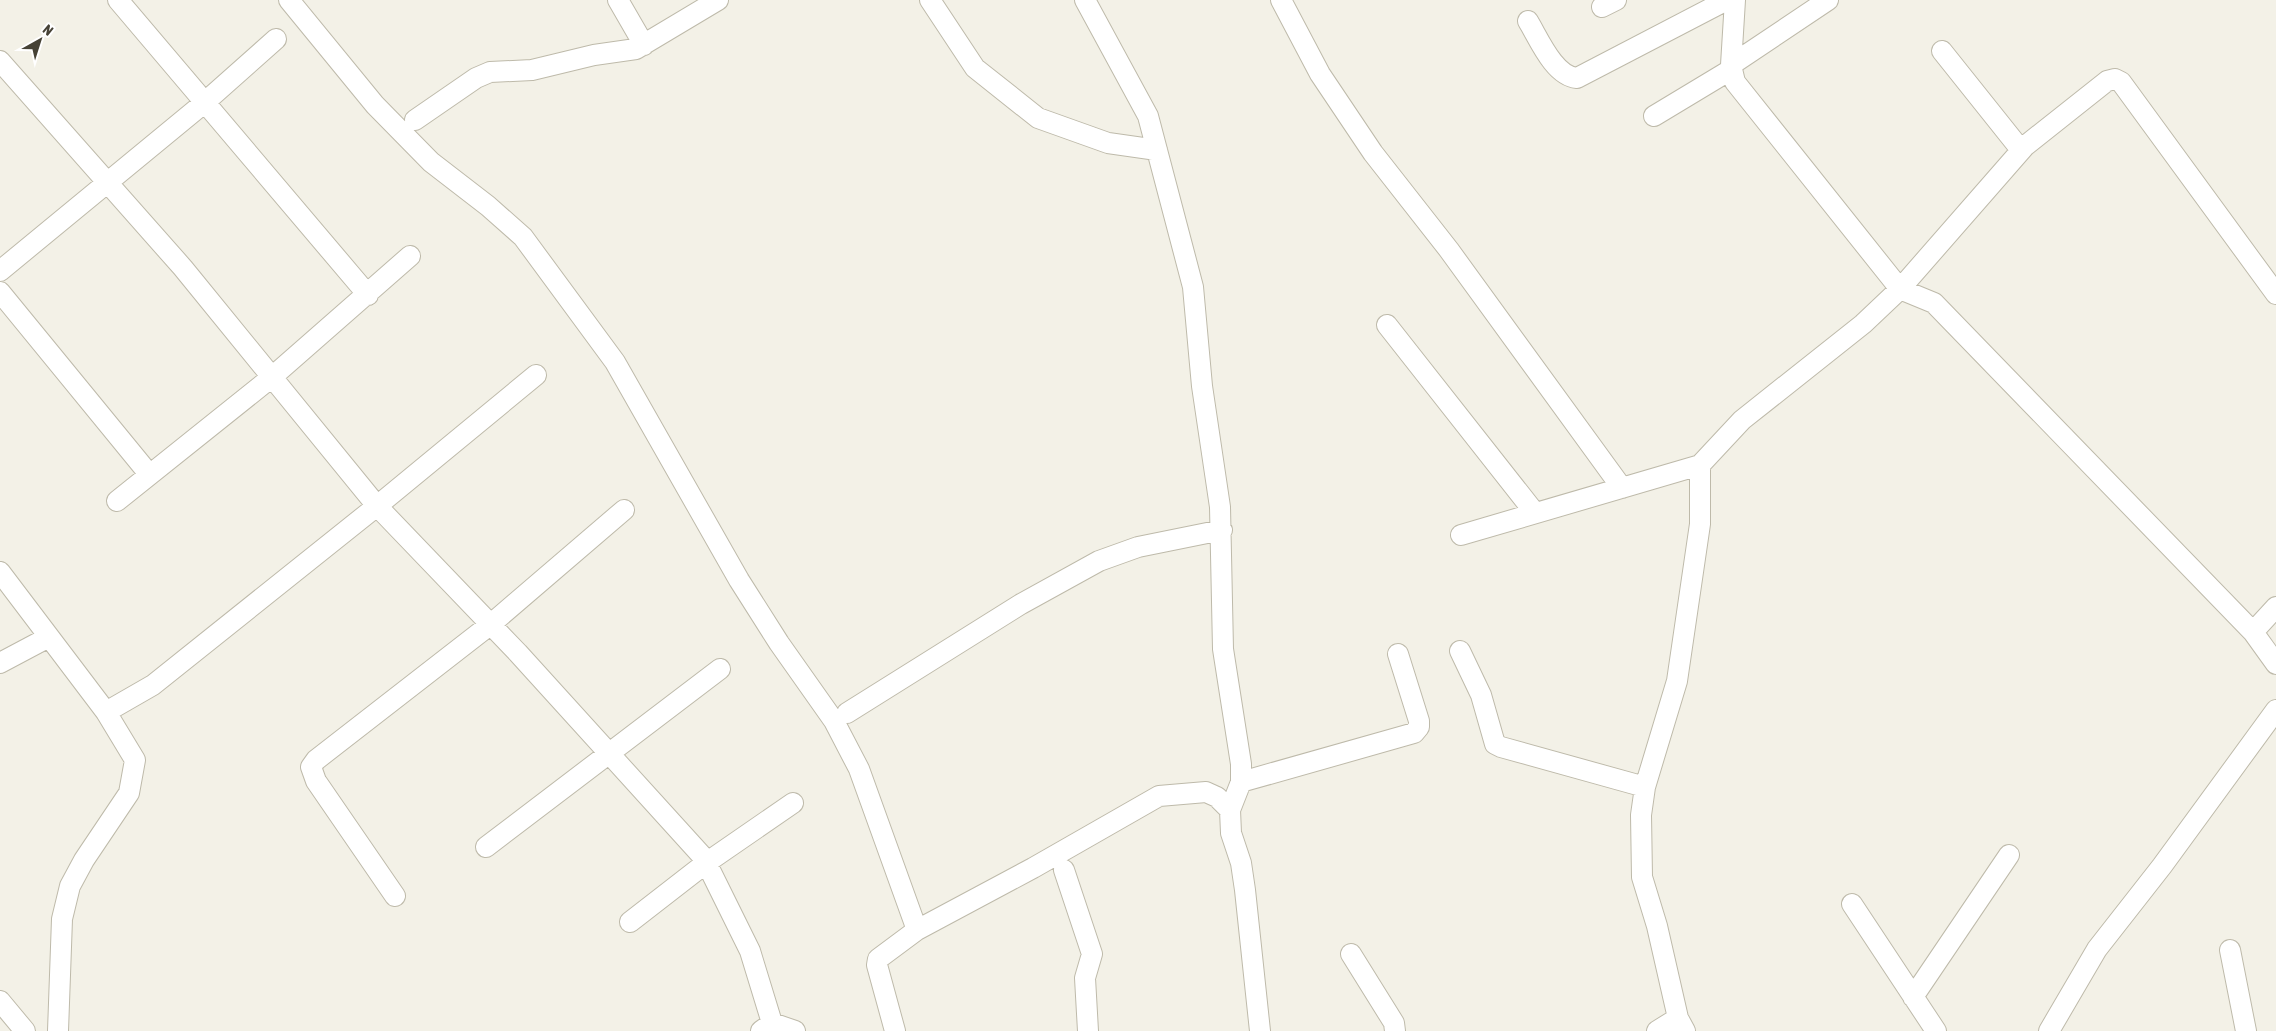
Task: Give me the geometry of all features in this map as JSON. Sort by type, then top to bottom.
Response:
[{"type":"street","points":[[118,0],[368,295]]},
{"type":"street","points":[[289,0],[375,105],[431,162],[488,206],[523,237],[615,362],[739,580],[779,643],[834,721],[858,769],[916,930]]},
{"type":"street","points":[[618,0],[644,45]]},
{"type":"street","points":[[415,120],[476,78],[490,72],[532,70],[636,49],[718,0]]},
{"type":"street","points":[[930,0],[975,68],[1038,118],[1108,142],[1157,150]]},
{"type":"street","points":[[1085,0],[1148,116],[1193,287],[1202,386],[1222,530],[1224,649],[1241,764],[1241,782],[1230,810],[1230,833],[1241,864],[1245,890],[1260,1031]]},
{"type":"street","points":[[1281,0],[1320,74],[1373,153],[1449,250],[1622,488]]},
{"type":"street","points":[[1528,21],[1548,54],[1562,72],[1569,77],[1577,78],[1727,0]]},
{"type":"street","points":[[1735,0],[1731,67],[1735,82],[1900,289],[1934,304],[2253,632],[2276,664]]},
{"type":"street","points":[[1654,116],[1731,67],[1828,0]]},
{"type":"street","points":[[0,271],[204,102],[276,39]]},
{"type":"street","points":[[1942,51],[2021,150]]},
{"type":"street","points":[[0,61],[183,268],[377,506],[491,624],[706,862],[750,951],[767,1027],[795,1031]]},
{"type":"street","points":[[1461,535],[1700,465],[1742,420],[1864,324],[1900,289],[2021,150],[2107,81],[2115,79],[2121,82],[2276,294]]},
{"type":"street","points":[[117,501],[272,376],[368,295],[410,256]]},
{"type":"street","points":[[0,292],[149,474]]},
{"type":"street","points":[[1387,325],[1535,513]]},
{"type":"street","points":[[106,712],[153,685],[377,506],[536,375]]},
{"type":"street","points":[[1657,1031],[1681,1024],[1657,926],[1642,877],[1641,815],[1646,787],[1677,681],[1700,524],[1700,465]]},
{"type":"street","points":[[395,896],[316,781],[311,767],[316,760],[491,624],[624,510]]},
{"type":"street","points":[[847,713],[1021,604],[1099,561],[1138,547],[1222,530]]},
{"type":"street","points":[[0,572],[106,712],[135,760],[129,793],[84,860],[70,886],[62,919],[58,1031]]},
{"type":"street","points":[[2253,632],[2276,607]]},
{"type":"street","points":[[0,663],[49,637]]},
{"type":"street","points":[[1460,651],[1481,695],[1495,744],[1501,748],[1646,787]]},
{"type":"street","points":[[1241,782],[1414,733],[1419,727],[1419,722],[1398,654]]},
{"type":"street","points":[[486,847],[608,752],[720,669]]},
{"type":"street","points":[[2049,1031],[2098,949],[2162,866],[2276,710]]},
{"type":"street","points":[[895,1031],[877,965],[878,959],[916,930],[1033,868],[1159,796],[1206,792],[1217,797],[1230,810]]},
{"type":"street","points":[[630,922],[706,862],[793,803]]},
{"type":"street","points":[[1913,997],[2009,855]]},
{"type":"street","points":[[1064,870],[1092,954],[1085,978],[1088,1031]]},
{"type":"street","points":[[1852,904],[1936,1031]]},
{"type":"street","points":[[2230,950],[2246,1031]]},
{"type":"street","points":[[1351,954],[1394,1023],[1395,1031]]},
{"type":"street","points":[[0,1001],[25,1031]]}]
